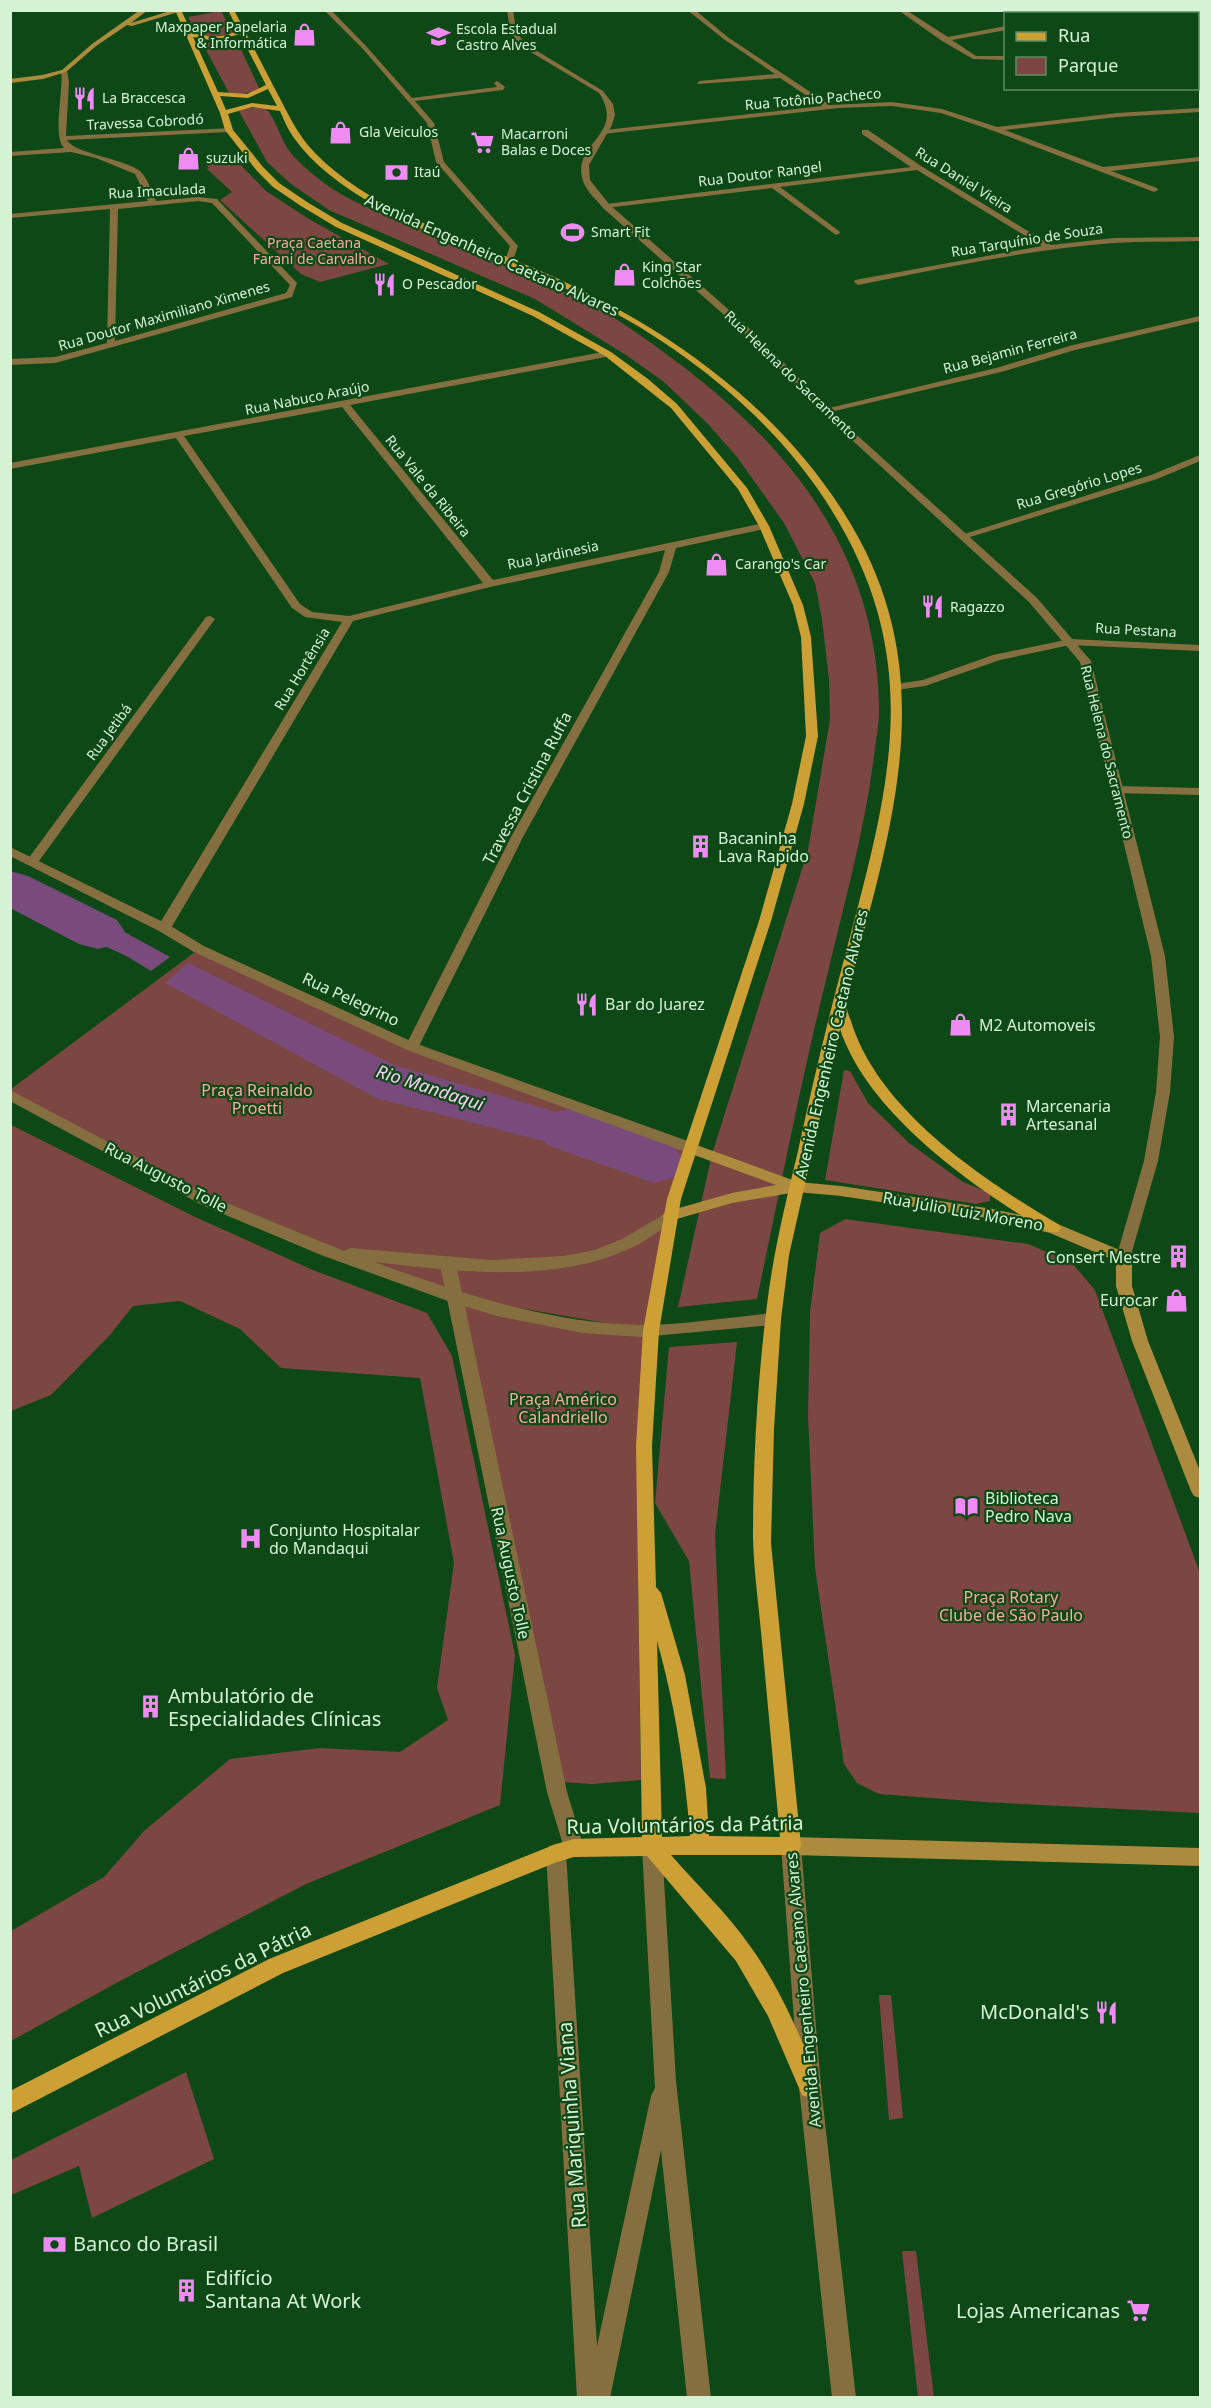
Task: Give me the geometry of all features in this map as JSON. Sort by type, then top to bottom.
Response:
[{"type":"main road","points":[[10,81],[43,77],[64,71],[94,45],[122,28],[145,10]]},
{"type":"main road","name":"Avenida Engenheiro Caetano Alvares","points":[[231,10],[296,136],[308,151],[349,188],[395,213],[569,287],[623,314],[675,348],[725,385],[762,418],[823,490],[859,548],[879,596],[892,656],[898,711],[889,806],[839,1004],[781,1254],[773,1319],[762,1543],[792,1846]]},
{"type":"main road","points":[[122,28],[179,11],[224,113],[229,130],[276,185],[339,225],[527,309],[608,354],[645,381],[674,406],[742,488],[764,526],[798,605],[806,637],[812,736],[798,804],[765,921],[690,1148],[670,1216],[651,1331],[644,1446],[652,1847],[673,1874],[731,1938],[754,1971],[794,2046],[810,2087]]},
{"type":"main road","points":[[188,32],[212,38],[231,36],[241,31]]},
{"type":"main road","points":[[215,94],[248,96],[270,86]]},
{"type":"main road","points":[[224,113],[252,105],[281,108]]},
{"type":"main road","points":[[839,1004],[855,1047],[871,1073],[931,1141],[1010,1204],[1053,1227]]},
{"type":"main road","name":"Rua Júlio Luiz Moreno","points":[[690,1148],[797,1187],[928,1203],[1053,1227],[1124,1258]]},
{"type":"main road","name":"Rua Júlio Luiz Moreno","points":[[670,1216],[732,1198],[797,1187]]},
{"type":"main road","name":"Rua Helena do Sacramento","points":[[1124,1258],[1124,1286],[1140,1341],[1200,1491]]},
{"type":"main road","points":[[646,1572],[676,1675],[696,1788],[700,1845]]},
{"type":"main road","name":"Rua Voluntários da Pátria","points":[[10,2103],[276,1966],[565,1850],[700,1845],[792,1846],[1200,1857]]},
{"type":"street","points":[[327,10],[364,47],[430,123],[440,162],[514,246],[509,261]]},
{"type":"street","name":"Rua Helena do Sacramento","points":[[510,10],[513,30],[521,44],[601,92],[609,100],[611,122],[586,161],[585,169],[589,186],[606,206],[743,327],[826,410],[1033,600],[1085,662],[1158,956],[1167,1037],[1163,1092],[1151,1161],[1124,1258]]},
{"type":"street","points":[[690,10],[727,39],[828,107]]},
{"type":"street","points":[[902,10],[944,40],[975,58],[987,60],[1004,58]]},
{"type":"street","points":[[944,40],[1004,28]]},
{"type":"street","points":[[64,71],[66,82],[62,138],[64,145],[71,150]]},
{"type":"street","points":[[699,83],[781,76]]},
{"type":"street","points":[[410,100],[503,88],[497,83]]},
{"type":"street","name":"Rua Totônio Pacheco","points":[[605,132],[828,107],[867,104],[915,107],[942,111],[997,129],[1154,190]]},
{"type":"street","points":[[997,129],[1118,115],[1200,110]]},
{"type":"street","name":"Travessa Cobrodó","points":[[62,138],[229,130]]},
{"type":"street","name":"Rua Daniel Vieira","points":[[866,132],[918,168],[1050,248]]},
{"type":"street","points":[[10,154],[71,150],[98,156],[138,173],[153,203]]},
{"type":"street","points":[[1102,169],[1200,159]]},
{"type":"street","name":"Rua Doutor Rangel","points":[[606,206],[918,168]]},
{"type":"street","points":[[774,186],[836,233]]},
{"type":"street","name":"Rua Imaculada","points":[[10,216],[198,199],[214,201],[292,282],[294,288],[289,295]]},
{"type":"street","points":[[111,343],[114,206]]},
{"type":"street","name":"Rua Tarquínio de Souza","points":[[858,282],[1050,248],[1120,239],[1157,237],[1200,239]]},
{"type":"street","name":"Rua Doutor Maximiliano Ximenes","points":[[10,362],[55,360],[289,295]]},
{"type":"street","name":"Rua Bejamin Ferreira","points":[[826,410],[998,370],[1073,348],[1200,319]]},
{"type":"street","name":"Rua Nabuco Araújo","points":[[10,466],[608,354]]},
{"type":"street","name":"Rua Vale da Ribeira","points":[[345,405],[490,584]]},
{"type":"street","name":"Rua Hortênsia","points":[[164,928],[349,619],[309,615],[296,606],[179,436]]},
{"type":"street","name":"Rua Gregório Lopes","points":[[963,536],[1154,477],[1200,458]]},
{"type":"street","name":"Rua Jardinesia","points":[[349,619],[490,584],[764,526]]},
{"type":"street","name":"Travessa Cristina Ruffa","points":[[412,1047],[517,837],[664,572],[672,545]]},
{"type":"street","name":"Rua Jetibá","points":[[32,862],[210,619]]},
{"type":"street","name":"Rua Pestana","points":[[896,687],[925,682],[997,657],[1070,642],[1200,648]]},
{"type":"street","points":[[1117,790],[1200,792]]},
{"type":"street","name":"Rua Pelegrino","points":[[10,851],[164,928],[199,949],[412,1047],[690,1148]]},
{"type":"street","name":"Rua Augusto Tolle","points":[[10,1095],[207,1201],[326,1251],[454,1297],[516,1315],[557,1323],[651,1331],[773,1319]]},
{"type":"street","name":"Rua Augusto Tolle","points":[[326,1251],[448,1264],[533,1264],[577,1259],[626,1243],[670,1216]]},
{"type":"street","name":"Rua Augusto Tolle","points":[[448,1264],[557,1792],[565,1850]]},
{"type":"street","name":"Avenida Engenheiro Caetano Alvares","points":[[792,1846],[810,2087],[844,2397]]},
{"type":"street","points":[[652,1847],[665,2082],[699,2397]]},
{"type":"street","name":"Rua Mariquinha Viana","points":[[565,1850],[589,2397]]},
{"type":"street","points":[[598,2397],[665,2082]]},
{"type":"green space","points":[[221,11],[233,33],[213,37],[197,34],[188,17]]},
{"type":"green space","points":[[226,39],[235,40],[238,43],[260,90],[238,95],[229,93],[205,48],[208,43]]},
{"type":"green space","points":[[265,107],[291,153],[331,188],[369,208],[437,235],[589,302],[650,342],[702,381],[749,423],[791,469],[826,519],[853,574],[871,636],[879,703],[878,730],[860,837],[809,1053],[757,1299],[678,1307],[712,1154],[808,850],[830,719],[829,680],[815,583],[784,523],[737,457],[708,424],[664,382],[626,355],[535,299],[329,210],[291,184],[267,162],[239,111],[245,108]]},
{"type":"green space","name":"Praça Caetana Farani de Carvalho","points":[[235,159],[266,191],[309,219],[389,264],[320,282],[301,274],[220,200],[232,192],[207,169],[209,168],[205,163]]},
{"type":"green space","name":"Praça Reinaldo Proetti","points":[[199,949],[412,1047],[691,1148],[651,1331],[638,1575],[641,1780],[592,1784],[561,1782],[454,1297],[207,1201],[11,1095],[11,1089]],"holes":[[[467,1299],[640,1329],[557,1323]]]},
{"type":"green space","points":[[844,1070],[850,1071],[868,1103],[909,1143],[963,1182],[990,1193],[990,1201],[976,1204],[825,1180]]},
{"type":"green space","points":[[11,1125],[193,1216],[313,1270],[427,1313],[452,1356],[515,1655],[500,1805],[306,1884],[118,1982],[11,2041],[11,1931],[104,1877],[144,1831],[230,1759],[320,1748],[400,1752],[448,1720],[437,1688],[454,1563],[420,1378],[281,1368],[240,1329],[180,1301],[133,1306],[109,1336],[51,1395],[11,1411]]},
{"type":"green space","name":"Praça Rotary Clube de São Paulo","points":[[845,1219],[1028,1244],[1072,1263],[1095,1290],[1200,1573],[1200,1813],[879,1794],[857,1783],[844,1764],[815,1568],[808,1415],[810,1312],[820,1233]]},
{"type":"green space","points":[[737,1342],[715,1535],[726,1779],[710,1778],[689,1561],[655,1503],[669,1347]]},
{"type":"green space","points":[[879,1995],[891,1995],[903,2118],[889,2120]]},
{"type":"green space","points":[[186,2072],[214,2159],[92,2218],[79,2166],[11,2195],[11,2160]]},
{"type":"green space","points":[[902,2251],[916,2251],[934,2397],[918,2397]]},
{"type":"water","points":[[37,884],[170,957],[151,971],[128,957],[11,901]]},
{"type":"water","points":[[188,963],[394,1065],[601,1125],[660,1148],[638,1172],[578,1150],[376,1098],[165,983]]},
{"type":"waterway","name":"Rio Mandaqui","points":[[10,887],[98,932]]},
{"type":"waterway","name":"Rio Mandaqui","points":[[568,1130],[593,1137],[654,1162]]},
{"type":"place","name":"Maxpaper Papelaria & Informática","points":[[305,35]]},
{"type":"place","name":"Escola Estadual Castro Alves","points":[[438,37]]},
{"type":"place","name":"La Braccesca","points":[[84,98]]},
{"type":"place","name":"Gla Veiculos","points":[[341,132]]},
{"type":"place","name":"Macarroni Balas e Doces","points":[[483,142]]},
{"type":"place","name":"suzuki","points":[[188,158]]},
{"type":"place","name":"Itaú","points":[[396,172]]},
{"type":"place","name":"Smart Fit","points":[[573,232]]},
{"type":"place","name":"King Star Colchões","points":[[624,275]]},
{"type":"place","name":"O Pescador","points":[[384,284]]},
{"type":"place","name":"Carango's Car","points":[[717,564]]},
{"type":"place","name":"Ragazzo","points":[[932,607]]},
{"type":"place","name":"Bacaninha Lava Rapido","points":[[700,847]]},
{"type":"place","name":"Bar do Juarez","points":[[587,1004]]},
{"type":"place","name":"M2 Automoveis","points":[[961,1025]]},
{"type":"place","name":"Marcenaria Artesanal","points":[[1008,1115]]},
{"type":"place","name":"Consert Mestre","points":[[1179,1257]]},
{"type":"place","name":"Eurocar","points":[[1176,1300]]},
{"type":"place","name":"Biblioteca Pedro Nava","points":[[967,1507]]},
{"type":"place","name":"Conjunto Hospitalar do Mandaqui","points":[[251,1539]]},
{"type":"place","name":"Ambulatório de Especialidades Clínicas","points":[[150,1707]]},
{"type":"place","name":"McDonald's","points":[[1107,2012]]},
{"type":"place","name":"Banco do Brasil","points":[[55,2244]]},
{"type":"place","name":"Edifício Santana At Work","points":[[187,2290]]},
{"type":"place","name":"Lojas Americanas","points":[[1138,2311]]},
{"type":"park label","name":"Praça Américo Calandriello","points":[[563,1408]]}]
